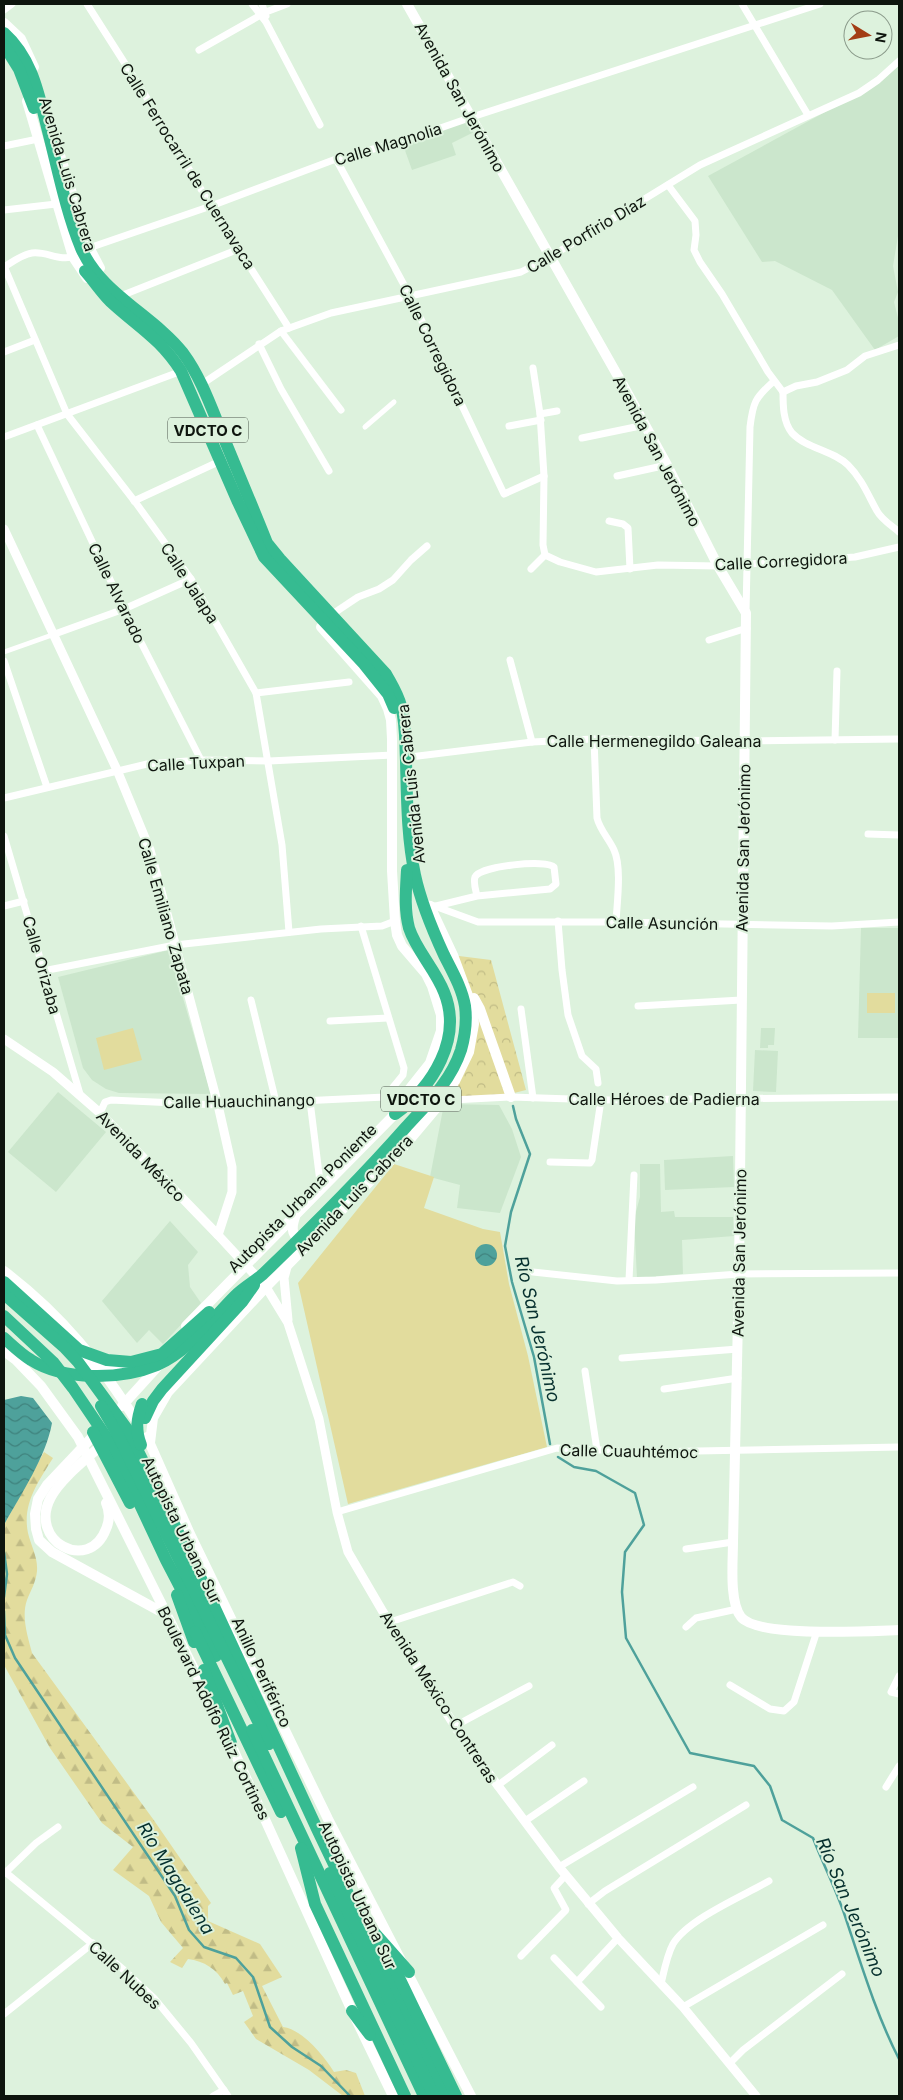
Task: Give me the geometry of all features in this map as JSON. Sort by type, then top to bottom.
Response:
[{"type":"highway","name":"Autopista Urbana Poniente","points":[[4,34],[24,57],[37,86],[65,199],[86,259],[113,290],[161,330],[182,352],[204,390],[268,542],[280,559],[386,674],[396,691],[404,720],[410,835],[414,872],[422,901],[464,1004],[465,1031],[462,1047],[454,1068],[445,1082],[263,1282]]},
{"type":"highway","name":"Autopista Urbana Poniente","points":[[4,45],[29,90],[69,240],[80,265],[110,301],[155,337],[173,358],[195,402],[238,502],[264,556],[364,664],[388,694],[397,720],[403,835],[413,869],[413,897],[457,1005],[457,1033],[448,1061],[434,1084],[323,1204],[168,1349],[153,1357],[131,1362],[107,1360],[80,1350],[4,1282]]},
{"type":"highway","points":[[400,1112],[418,1094],[437,1069],[449,1039],[448,1004],[444,992],[410,931],[406,918],[413,869]]},
{"type":"highway","points":[[6,1344],[29,1360],[45,1368],[72,1375],[114,1374],[149,1367],[169,1359],[186,1346],[237,1294],[263,1282]]},
{"type":"highway","points":[[158,1519],[154,1492],[143,1457],[142,1438],[148,1411],[162,1389],[242,1302],[263,1282]]},
{"type":"highway","name":"Anillo Periférico","points":[[4,1294],[64,1348],[127,1429],[206,1589],[318,1831],[445,2096]]},
{"type":"highway","name":"Autopista Urbana Sur","points":[[4,1303],[60,1355],[94,1396],[118,1434],[292,1793],[434,2096]]},
{"type":"highway","name":"Autopista Urbana Sur","points":[[4,1316],[52,1362],[73,1388],[112,1447],[166,1560],[233,1688],[424,2096]]},
{"type":"highway","points":[[4,1324],[47,1366],[96,1436],[176,1595],[417,2096]]},
{"type":"highway","points":[[77,1338],[100,1392]]},
{"type":"highway","points":[[142,1404],[136,1431],[140,1442],[274,1724],[318,1831]]},
{"type":"highway","points":[[176,1595],[231,1743]]},
{"type":"highway","points":[[292,1793],[319,1821],[386,1950],[456,2096]]},
{"type":"highway","points":[[294,1819],[316,1904],[406,2096]]},
{"type":"highway","points":[[360,1916],[408,1972]]},
{"type":"highway","points":[[352,2011],[417,2096]]},
{"type":"main road","name":"Avenida San Jerónimo","points":[[408,4],[645,425],[718,566],[746,614],[737,1451],[733,1542],[733,1580],[737,1609]]},
{"type":"main road","name":"Avenida Luis Cabrera","points":[[4,23],[21,39],[38,75],[63,165],[96,264],[123,295],[155,322],[185,353],[202,384],[268,543],[378,661],[400,692],[408,724],[413,869],[433,905],[473,1009],[474,1024],[469,1052],[455,1081],[433,1112],[401,1150],[312,1241],[289,1263],[263,1282],[168,1392],[153,1418],[150,1443]]},
{"type":"main road","name":"Avenida Luis Cabrera","points":[[4,53],[18,78],[30,109],[56,204],[73,257],[80,270],[103,298],[146,334],[169,358],[179,372],[192,398],[216,464],[242,524],[262,559],[382,696],[391,720],[394,921],[402,946],[426,974],[437,999],[441,1015],[440,1031],[430,1063],[407,1092],[400,1112],[381,1136],[167,1356],[127,1402],[47,1485],[38,1499],[35,1514],[40,1540],[52,1552],[167,1615]]},
{"type":"main road","points":[[30,109],[34,112],[42,112],[46,106]]},
{"type":"main road","points":[[73,257],[96,270],[130,306],[143,312]]},
{"type":"main road","points":[[146,334],[146,327],[155,322]]},
{"type":"main road","points":[[392,871],[404,864],[413,869]]},
{"type":"main road","name":"Avenida Luis Cabrera","points":[[97,1363],[129,1365],[151,1356],[173,1338],[429,1085],[440,1070],[450,1047],[454,1017],[451,997],[435,965],[397,935]]},
{"type":"main road","points":[[462,977],[480,1009],[511,1097]]},
{"type":"main road","points":[[94,1468],[110,1514],[104,1534],[92,1547],[85,1551],[77,1551],[62,1546],[52,1538],[47,1529],[44,1518],[46,1506],[52,1495],[61,1484],[124,1424],[189,1351],[364,1183],[404,1141],[435,1104],[465,1060]]},
{"type":"main road","points":[[295,1216],[292,1232],[302,1241],[312,1241]]},
{"type":"main road","points":[[4,1271],[52,1310],[77,1338],[120,1394],[150,1443],[190,1534],[296,1753],[471,2096]]},
{"type":"main road","points":[[4,1288],[34,1313],[86,1362],[98,1368],[137,1367],[167,1356]]},
{"type":"main road","name":"Boulevard Adolfo Ruiz Cortines","points":[[6,1344],[16,1360],[41,1386],[78,1437],[94,1468],[231,1743],[352,2011],[394,2096]]},
{"type":"main road","points":[[737,1609],[741,1618],[758,1628],[817,1631],[899,1630]]},
{"type":"main road","points":[[274,1724],[296,1753]]},
{"type":"street","points":[[4,10],[12,4]]},
{"type":"street","name":"Calle Ferrocarril de Cuernavaca","points":[[87,4],[146,95],[211,206],[289,328]]},
{"type":"street","points":[[252,4],[262,14],[320,125]]},
{"type":"street","points":[[262,4],[262,14]]},
{"type":"street","points":[[199,50],[262,14],[287,4]]},
{"type":"street","points":[[742,4],[808,115]]},
{"type":"street","name":"Calle Magnolia","points":[[73,257],[89,247],[211,206],[336,159],[402,142],[472,117],[820,4]]},
{"type":"street","name":"Calle Porfirio Díaz","points":[[202,384],[281,331],[331,313],[521,272],[550,257],[700,165],[859,93],[899,62]]},
{"type":"street","points":[[4,146],[38,139]]},
{"type":"street","name":"Calle Corregidora","points":[[336,159],[410,296],[504,494],[544,476]]},
{"type":"street","points":[[668,185],[695,221],[694,250],[700,262],[722,294],[774,381],[783,392],[783,405],[791,432],[805,442],[830,453],[847,464],[859,477],[878,513],[899,532]]},
{"type":"street","points":[[4,210],[56,204]]},
{"type":"street","points":[[123,295],[239,249]]},
{"type":"street","points":[[4,267],[31,253],[43,253],[64,259],[73,257]]},
{"type":"street","name":"Calle Jalapa","points":[[4,267],[67,414],[191,579],[256,693],[282,846],[289,932]]},
{"type":"street","points":[[281,331],[341,410]]},
{"type":"street","points":[[4,352],[35,340]]},
{"type":"street","points":[[259,344],[281,389],[329,471]]},
{"type":"street","points":[[783,392],[796,386],[817,382],[847,370],[865,356],[899,345]]},
{"type":"street","points":[[530,569],[545,554],[542,545],[544,476],[540,417],[533,368]]},
{"type":"street","points":[[4,437],[179,372]]},
{"type":"street","points":[[746,614],[752,407],[760,393],[774,381]]},
{"type":"street","points":[[365,427],[394,402]]},
{"type":"street","points":[[509,426],[557,411]]},
{"type":"street","name":"Calle Alvarado","points":[[37,425],[124,609],[201,760]]},
{"type":"street","points":[[582,438],[645,425]]},
{"type":"street","points":[[134,501],[216,464]]},
{"type":"street","points":[[617,476],[666,465]]},
{"type":"street","points":[[609,521],[623,524],[628,528],[630,569]]},
{"type":"street","name":"Calle Emiliano Zapata","points":[[4,529],[52,635],[117,770],[150,850],[218,1104],[234,1179],[232,1192],[218,1235]]},
{"type":"street","points":[[334,613],[358,597],[379,590],[393,580],[427,546]]},
{"type":"street","name":"Calle Corregidora","points":[[545,554],[560,562],[596,572],[658,565],[718,566],[855,557],[892,547],[899,547]]},
{"type":"street","points":[[4,652],[124,609],[191,579]]},
{"type":"street","points":[[709,640],[747,628]]},
{"type":"street","points":[[510,660],[532,742]]},
{"type":"street","points":[[4,661],[47,787]]},
{"type":"street","points":[[835,740],[837,671]]},
{"type":"street","points":[[256,693],[349,682]]},
{"type":"street","points":[[594,738],[597,818],[599,826],[615,851],[617,862],[616,922]]},
{"type":"street","name":"Calle Hermenegildo Galeana","points":[[410,757],[532,742],[594,738],[745,741],[899,739]]},
{"type":"street","name":"Calle Tuxpan","points":[[4,798],[148,764],[201,760],[269,761],[392,755]]},
{"type":"street","points":[[868,834],[899,835]]},
{"type":"street","name":"Calle Orizaba","points":[[4,836],[80,1094]]},
{"type":"street","points":[[433,905],[475,896],[550,889],[556,884],[554,867],[548,863],[516,865],[483,871],[477,874],[475,878],[475,896]]},
{"type":"street","points":[[4,906],[24,901]]},
{"type":"street","name":"Calle Asunción","points":[[433,905],[478,922],[558,921],[742,926],[832,926],[899,922]]},
{"type":"street","points":[[44,971],[175,945],[289,932],[382,926],[394,921]]},
{"type":"street","points":[[558,921],[568,1015],[582,1056],[596,1070],[598,1083]]},
{"type":"street","points":[[362,926],[404,1068],[403,1075],[385,1097]]},
{"type":"street","points":[[250,1000],[276,1102]]},
{"type":"street","points":[[638,1006],[742,1000]]},
{"type":"street","points":[[521,1009],[533,1098]]},
{"type":"street","points":[[330,1021],[388,1018]]},
{"type":"street","name":"Avenida México","points":[[5,1043],[52,1072],[80,1094],[263,1282]]},
{"type":"street","name":"Calle Huauchinango","points":[[100,1113],[105,1102],[111,1100],[218,1104],[398,1097],[407,1092]]},
{"type":"street","name":"Calle Héroes de Padierna","points":[[433,1112],[452,1100],[511,1097],[601,1100],[899,1098]]},
{"type":"street","points":[[310,1100],[322,1190]]},
{"type":"street","points":[[550,1162],[590,1163],[601,1100]]},
{"type":"street","points":[[629,1280],[634,1175]]},
{"type":"street","points":[[288,1323],[284,1278],[289,1263]]},
{"type":"street","points":[[532,1272],[618,1281],[739,1274],[899,1273]]},
{"type":"street","name":"Avenida México-Contreras","points":[[263,1282],[288,1323],[319,1419],[337,1512],[348,1552],[390,1622],[455,1726],[497,1786],[559,1867],[618,1938],[683,2007],[756,2096]]},
{"type":"street","points":[[622,1358],[738,1349]]},
{"type":"street","points":[[585,1371],[597,1450]]},
{"type":"street","points":[[664,1390],[738,1378]]},
{"type":"street","name":"Calle Cuauhtémoc","points":[[337,1512],[557,1448],[644,1452],[899,1447]]},
{"type":"street","points":[[686,1550],[733,1542]]},
{"type":"street","points":[[390,1622],[513,1582],[520,1586]]},
{"type":"street","points":[[686,1627],[696,1618],[737,1609]]},
{"type":"street","points":[[730,1684],[770,1709],[784,1711],[794,1702],[817,1631]]},
{"type":"street","points":[[899,1676],[891,1692],[899,1694]]},
{"type":"street","points":[[455,1726],[529,1686]]},
{"type":"street","points":[[497,1786],[552,1745]]},
{"type":"street","points":[[886,1787],[899,1766]]},
{"type":"street","points":[[525,1821],[584,1781]]},
{"type":"street","points":[[559,1867],[693,1786]]},
{"type":"street","points":[[588,1904],[604,1891],[746,1805]]},
{"type":"street","points":[[5,1872],[36,1843],[58,1827]]},
{"type":"street","name":"Calle Nubes","points":[[5,1872],[93,1944],[154,1998],[192,2043],[226,2093]]},
{"type":"street","points":[[521,1956],[566,1910],[554,1888],[566,1875]]},
{"type":"street","points":[[661,1984],[672,1945],[679,1936],[691,1925],[769,1881]]},
{"type":"street","points":[[683,2007],[824,1925]]},
{"type":"street","points":[[577,1982],[618,1938]]},
{"type":"street","points":[[4,2014],[93,1944]]},
{"type":"street","points":[[554,1958],[601,2007]]},
{"type":"street","points":[[730,2063],[842,1974]]},
{"type":"street","points":[[213,2096],[226,2093]]},
{"type":"shaded area","points":[[899,65],[899,230],[893,266],[898,292],[894,302],[899,322],[899,336],[875,350],[832,290],[775,261],[762,262],[708,176],[880,82]]},
{"type":"shaded area","points":[[472,119],[476,131],[452,143],[456,155],[412,170],[402,142]]},
{"type":"shaded area","points":[[861,928],[899,928],[899,1038],[858,1038]]},
{"type":"shaded area","points":[[169,950],[211,1094],[119,1093],[106,1089],[92,1080],[83,1068],[58,977]]},
{"type":"shaded area","points":[[761,1028],[775,1028],[774,1045],[768,1045],[768,1048],[760,1048]]},
{"type":"shaded area","points":[[755,1050],[778,1051],[776,1092],[753,1091]]},
{"type":"shaded area","points":[[58,1092],[106,1132],[56,1192],[8,1152]]},
{"type":"shaded area","points":[[444,1104],[499,1105],[512,1129],[521,1157],[500,1213],[457,1208],[460,1185],[430,1177]]},
{"type":"shaded area","points":[[733,1156],[734,1187],[665,1190],[664,1160]]},
{"type":"shaded area","points":[[640,1164],[660,1164],[661,1212],[674,1211],[675,1217],[733,1217],[734,1236],[682,1240],[683,1274],[637,1278],[634,1219],[640,1197]]},
{"type":"shaded area","points":[[170,1221],[198,1252],[188,1265],[190,1287],[201,1303],[163,1344],[149,1330],[137,1343],[102,1301]]},
{"type":"green space","points":[[451,955],[491,960],[526,1090],[510,1094],[451,1099],[437,1109],[470,1026]]},
{"type":"green space","points":[[867,993],[895,993],[895,1013],[867,1013]]},
{"type":"green space","points":[[133,1028],[142,1060],[104,1070],[96,1038]]},
{"type":"green space","points":[[394,1164],[434,1177],[424,1208],[483,1229],[500,1232],[509,1284],[528,1356],[547,1447],[348,1504],[298,1283]]},
{"type":"green space","points":[[44,1452],[53,1458],[33,1494],[27,1512],[28,1533],[37,1566],[36,1579],[25,1607],[26,1627],[32,1653],[153,1819],[211,1903],[208,1906],[208,1921],[260,1944],[282,1977],[262,1986],[283,2027],[298,2033],[312,2044],[334,2072],[346,2070],[356,2073],[365,2096],[343,2096],[309,2070],[256,2039],[244,2022],[253,2016],[243,1991],[233,1995],[227,1983],[225,1984],[210,1967],[188,1959],[182,1968],[170,1962],[183,1948],[161,1922],[149,1896],[113,1870],[133,1847],[102,1823],[50,1748],[4,1665],[4,1525]]},
{"type":"water","points":[[486,1244],[494,1247],[497,1255],[494,1263],[486,1266],[478,1263],[475,1255],[478,1247]]},
{"type":"water","points":[[21,1396],[33,1398],[52,1423],[39,1462],[4,1525],[4,1400]]},
{"type":"waterway","name":"Río San Jerónimo","points":[[513,1106],[516,1119],[530,1154],[511,1212],[505,1246],[512,1282],[534,1357],[550,1444]]},
{"type":"waterway","name":"Río San Jerónimo","points":[[558,1457],[574,1467],[596,1471],[635,1493],[644,1525],[625,1552],[622,1592],[626,1638],[690,1753],[754,1766],[770,1786],[782,1820],[813,1838],[841,1906],[876,2007],[899,2059]]},
{"type":"waterway","name":"Río Magdalena","points":[[4,1552],[7,1574],[4,1597]]},
{"type":"waterway","name":"Río Magdalena","points":[[4,1611],[5,1635],[15,1658],[175,1896],[189,1930],[204,1947],[236,1958],[253,1977],[270,2027],[292,2047],[321,2066],[350,2096]]}]
